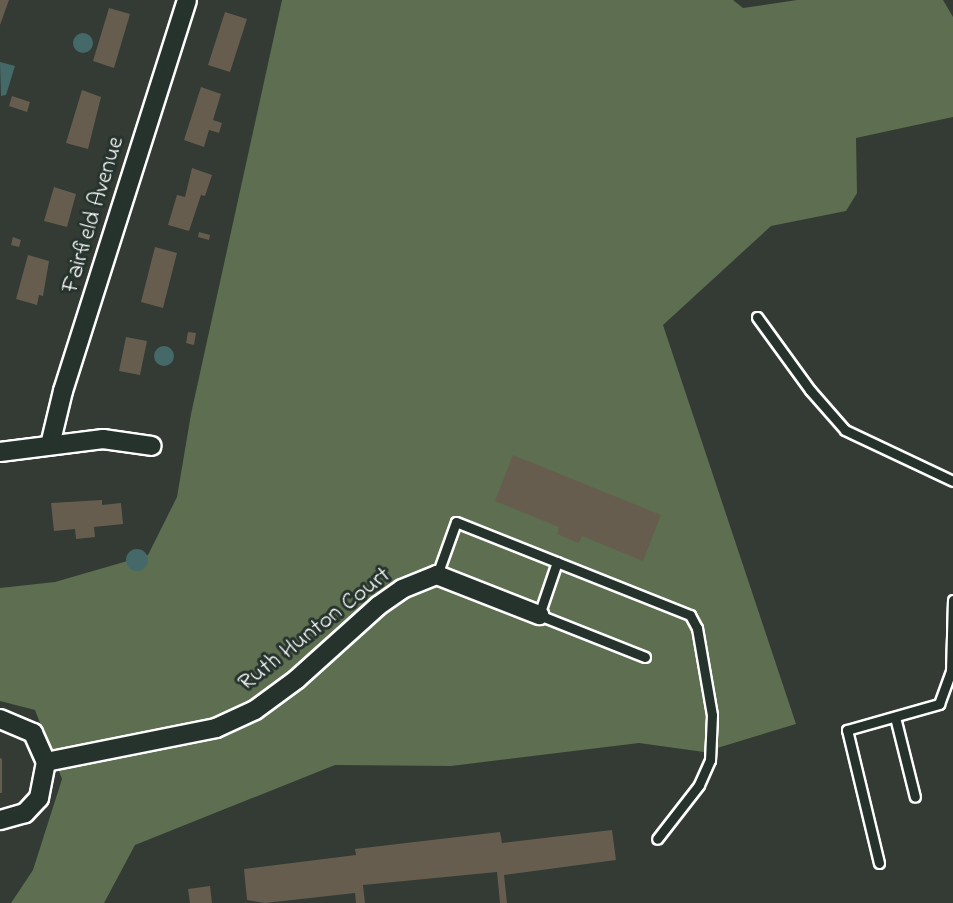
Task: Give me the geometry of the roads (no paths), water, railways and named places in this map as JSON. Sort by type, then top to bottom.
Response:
[{"type":"street","name":"Fairfield Avenue","points":[[50,445],[187,0]]},
{"type":"street","points":[[0,452],[103,439],[152,446]]},
{"type":"street","points":[[437,575],[539,615]]},
{"type":"street","name":"Ruth Hunton Court","points":[[46,762],[91,750],[216,728],[255,710],[297,679],[378,606],[402,589],[437,575]]},
{"type":"street","points":[[0,719],[33,733],[46,762],[39,798],[25,813],[0,820]]},
{"type":"lane","points":[[757,317],[810,390],[845,430],[953,482]]},
{"type":"lane","points":[[437,575],[456,522],[683,609],[697,628],[712,715],[710,760],[699,785],[657,839]]},
{"type":"lane","points":[[557,562],[539,615],[645,657]]},
{"type":"lane","points":[[879,863],[847,730],[939,704],[951,671],[953,600]]},
{"type":"lane","points":[[895,717],[915,797]]},
{"type":"water","points":[[83,33],[90,36],[93,43],[90,50],[83,53],[76,50],[73,43],[76,36]]},
{"type":"water","points":[[0,62],[15,66],[6,95],[1,96]]},
{"type":"water","points":[[164,346],[171,349],[174,356],[171,363],[164,366],[157,363],[154,356],[157,349]]},
{"type":"water","points":[[137,549],[145,552],[148,560],[145,568],[137,571],[129,568],[126,560],[129,552]]}]
